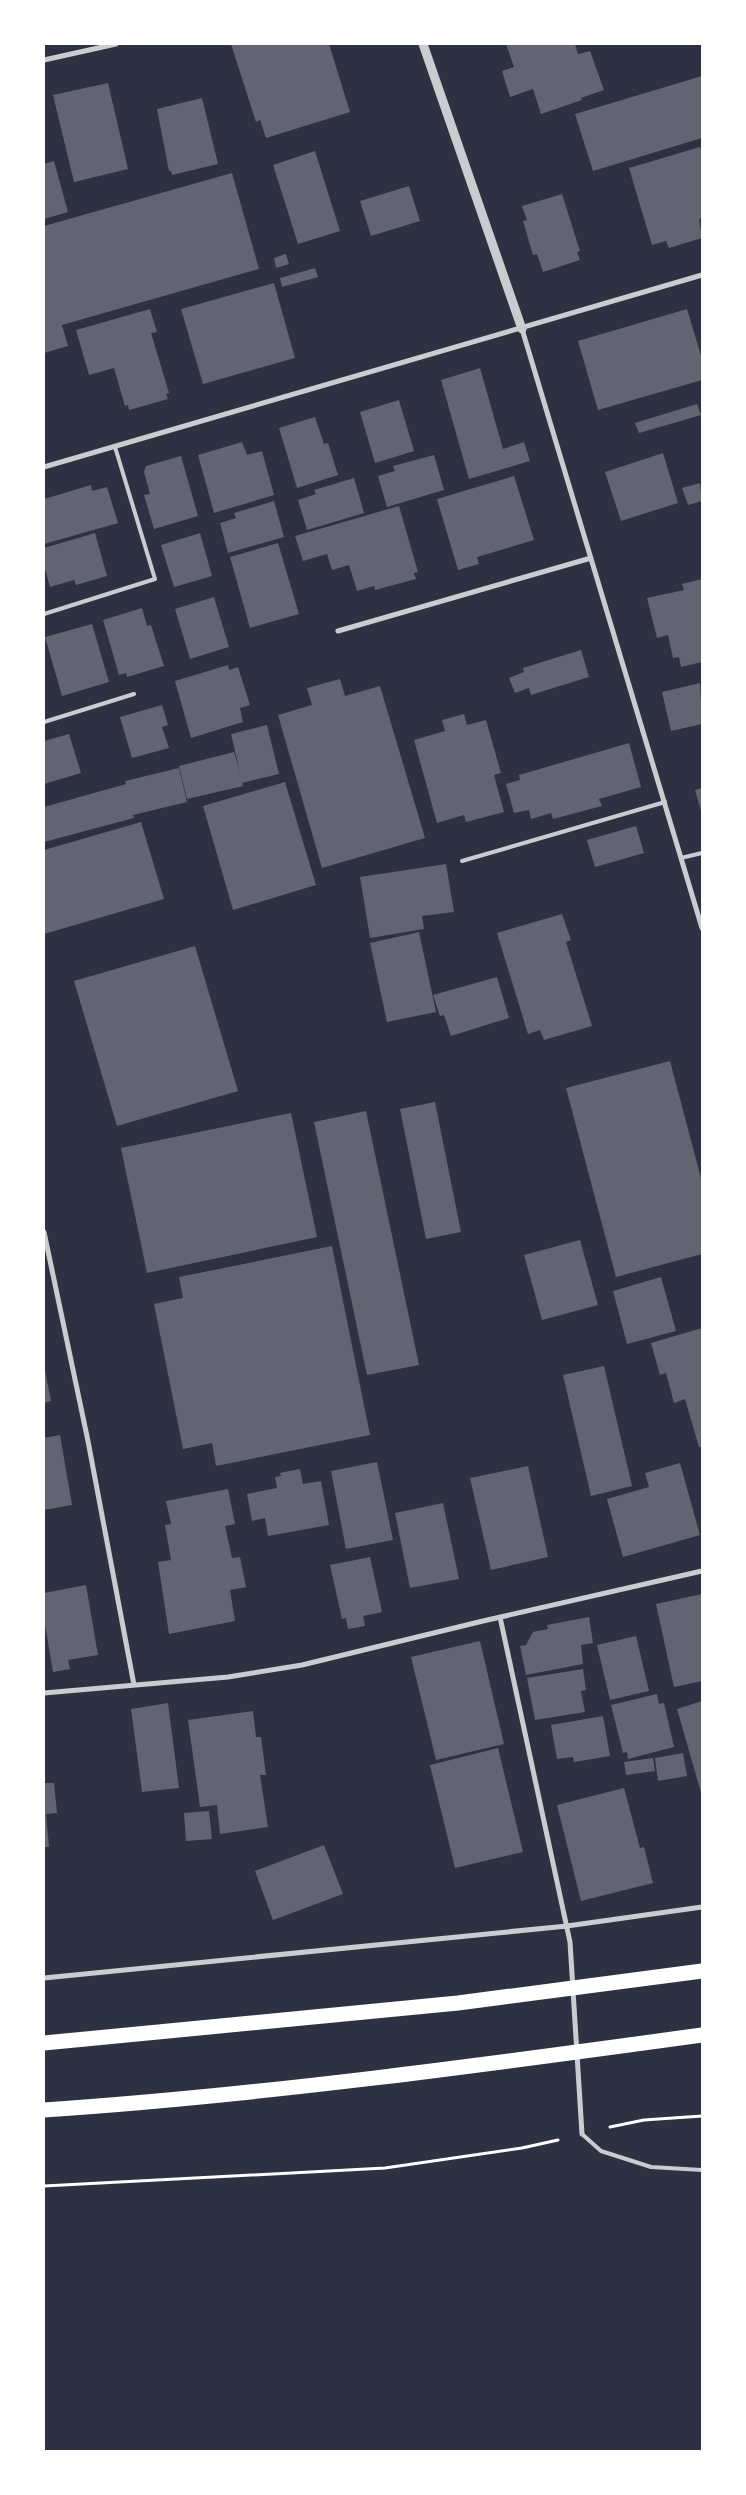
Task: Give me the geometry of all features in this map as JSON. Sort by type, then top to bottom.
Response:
[{"type":"highway","points":[[44,2043],[458,2003],[702,1971]]},
{"type":"highway","points":[[44,2110],[138,2104],[466,2068],[702,2034]]},
{"type":"street","points":[[44,60],[116,44]]},
{"type":"street","points":[[424,44],[522,329],[702,928]]},
{"type":"street","points":[[44,467],[702,275]]},
{"type":"street","points":[[338,631],[591,558]]},
{"type":"street","points":[[44,1232],[88,1440],[134,1685]]},
{"type":"street","points":[[44,1692],[228,1677],[302,1665],[702,1571]]},
{"type":"street","points":[[500,1617],[570,1942],[582,2134]]},
{"type":"street","points":[[44,1978],[567,1926],[702,1906]]},
{"type":"lane","points":[[44,614],[155,579],[115,447]]},
{"type":"lane","points":[[44,722],[134,694]]},
{"type":"lane","points":[[462,861],[665,802]]},
{"type":"lane","points":[[682,858],[702,852]]},
{"type":"lane","points":[[582,2134],[601,2151],[651,2167],[702,2170]]},
{"type":"path","points":[[44,2186],[385,2168],[522,2148],[644,2120],[702,2116]]},
{"type":"building","points":[[231,44],[329,44],[350,112],[266,138],[260,120],[256,122]]},
{"type":"building","points":[[506,44],[575,44],[578,54],[590,51],[604,90],[581,98],[582,100],[541,114],[533,89],[510,97],[502,71],[514,67]]},
{"type":"building","points":[[702,76],[702,138],[593,171],[575,114]]},
{"type":"building","points":[[108,83],[128,169],[74,182],[53,95]]},
{"type":"building","points":[[202,98],[218,164],[172,175],[171,171],[169,171],[157,109]]},
{"type":"building","points":[[700,147],[702,154],[702,218],[699,219],[702,238],[669,248],[666,241],[652,245],[629,168]]},
{"type":"building","points":[[315,151],[340,231],[298,244],[273,165]]},
{"type":"building","points":[[54,161],[68,212],[44,219],[44,164]]},
{"type":"building","points":[[232,173],[259,269],[62,325],[68,346],[44,353],[44,226]]},
{"type":"building","points":[[409,186],[420,221],[371,236],[360,201]]},
{"type":"building","points":[[562,194],[580,251],[577,252],[580,260],[543,272],[537,254],[533,255],[523,221],[527,220],[522,206]]},
{"type":"building","points":[[286,254],[289,264],[276,268],[274,258]]},
{"type":"building","points":[[315,268],[318,277],[282,287],[280,278]]},
{"type":"building","points":[[274,283],[295,358],[203,384],[181,309]]},
{"type":"building","points":[[150,309],[157,332],[151,333],[169,393],[166,394],[168,399],[129,410],[128,405],[125,406],[114,368],[89,375],[76,330]]},
{"type":"building","points":[[687,309],[702,359],[702,380],[598,410],[578,341]]},
{"type":"building","points":[[480,368],[503,449],[524,442],[530,461],[469,479],[441,380]]},
{"type":"building","points":[[399,400],[414,451],[375,463],[360,412]]},
{"type":"building","points":[[697,404],[701,415],[639,433],[635,423]]},
{"type":"building","points":[[315,417],[324,444],[328,443],[338,475],[297,488],[279,428]]},
{"type":"building","points":[[242,442],[247,455],[262,451],[274,495],[214,513],[198,455]]},
{"type":"building","points":[[663,453],[678,503],[621,521],[605,472]]},
{"type":"building","points":[[434,455],[444,490],[387,507],[378,476],[395,471],[393,466]]},
{"type":"building","points":[[181,456],[198,516],[154,529],[144,495],[150,494],[144,472],[146,466]]},
{"type":"building","points":[[514,476],[534,540],[477,557],[479,564],[458,570],[437,499]]},
{"type":"building","points":[[354,478],[364,513],[307,530],[298,500],[316,494],[314,490]]},
{"type":"building","points":[[700,483],[702,501],[688,505],[682,488]]},
{"type":"building","points":[[91,485],[92,491],[107,487],[118,523],[44,544],[44,499]]},
{"type":"building","points":[[274,501],[284,537],[228,553],[220,523],[236,518],[234,513]]},
{"type":"building","points":[[399,506],[418,572],[414,573],[416,579],[375,590],[374,586],[357,591],[349,565],[332,570],[327,554],[303,561],[295,536]]},
{"type":"building","points":[[95,533],[107,576],[76,585],[74,580],[50,587],[44,565],[44,548]]},
{"type":"building","points":[[200,533],[212,576],[174,587],[161,545]]},
{"type":"building","points":[[278,543],[299,614],[250,628],[230,557]]},
{"type":"building","points":[[702,579],[702,662],[681,667],[679,657],[673,658],[668,635],[657,638],[647,598],[684,590],[682,584]]},
{"type":"building","points":[[214,597],[229,647],[190,659],[175,609]]},
{"type":"building","points":[[142,608],[147,626],[151,625],[164,666],[127,677],[126,673],[119,675],[103,620]]},
{"type":"building","points":[[92,624],[109,682],[62,696],[45,637]]},
{"type":"building","points":[[581,650],[589,677],[531,695],[529,688],[515,693],[509,678],[524,672],[523,668]]},
{"type":"building","points":[[228,665],[229,670],[238,667],[250,705],[240,708],[243,722],[191,738],[175,681]]},
{"type":"building","points":[[340,679],[345,696],[380,686],[425,838],[322,868],[278,715],[312,705],[307,688]]},
{"type":"building","points":[[700,683],[702,724],[671,731],[662,692]]},
{"type":"building","points":[[162,705],[168,725],[162,727],[169,748],[132,758],[120,717]]},
{"type":"building","points":[[464,714],[467,725],[486,720],[501,773],[494,775],[504,812],[466,822],[464,815],[437,823],[414,740],[445,731],[442,720]]},
{"type":"building","points":[[267,725],[279,774],[242,783],[243,786],[187,799],[179,766],[234,752],[240,773],[231,734]]},
{"type":"building","points":[[69,734],[81,773],[44,784],[44,741]]},
{"type":"building","points":[[629,743],[641,787],[599,799],[602,806],[553,819],[551,813],[531,819],[529,810],[514,813],[506,784],[520,780],[519,775]]},
{"type":"building","points":[[179,768],[187,802],[133,815],[134,818],[44,842],[44,807],[126,784],[125,781]]},
{"type":"building","points":[[285,782],[316,885],[233,910],[203,806]]},
{"type":"building","points":[[702,788],[702,814],[695,790]]},
{"type":"building","points":[[141,822],[164,899],[44,934],[44,850]]},
{"type":"building","points":[[636,826],[644,853],[595,867],[587,840]]},
{"type":"building","points":[[446,864],[454,912],[422,916],[424,929],[370,938],[360,877]]},
{"type":"building","points":[[562,914],[571,940],[566,942],[592,1026],[544,1040],[540,1030],[528,1034],[497,933]]},
{"type":"building","points":[[419,932],[436,1012],[387,1022],[370,943]]},
{"type":"building","points":[[195,946],[238,1091],[117,1126],[74,981]]},
{"type":"building","points":[[497,977],[509,1018],[451,1036],[444,1015],[440,1016],[433,995]]},
{"type":"building","points":[[670,1061],[702,1182],[702,1254],[616,1277],[566,1088]]},
{"type":"building","points":[[435,1102],[461,1232],[426,1239],[400,1109]]},
{"type":"building","points":[[366,1111],[419,1365],[367,1375],[314,1122]]},
{"type":"building","points":[[291,1113],[317,1237],[147,1273],[121,1148]]},
{"type":"building","points":[[580,1240],[598,1305],[542,1320],[524,1255]]},
{"type":"building","points":[[332,1246],[370,1435],[216,1466],[212,1443],[183,1449],[154,1304],[183,1298],[179,1277]]},
{"type":"building","points":[[661,1277],[676,1331],[627,1344],[613,1291]]},
{"type":"building","points":[[702,1328],[702,1447],[699,1447],[685,1399],[674,1403],[666,1373],[660,1375],[651,1343]]},
{"type":"building","points":[[44,1365],[51,1401],[44,1403]]},
{"type":"building","points":[[604,1366],[632,1486],[591,1496],[563,1375]]},
{"type":"building","points":[[60,1435],[72,1505],[44,1510],[44,1438]]},
{"type":"building","points":[[377,1462],[393,1540],[346,1549],[331,1471]]},
{"type":"building","points":[[680,1463],[700,1535],[623,1557],[607,1499],[649,1487],[645,1473]]},
{"type":"building","points":[[528,1466],[548,1557],[491,1570],[470,1478]]},
{"type":"building","points":[[300,1469],[303,1484],[321,1481],[329,1525],[268,1536],[265,1518],[252,1521],[247,1494],[277,1488],[275,1477],[281,1476],[280,1473]]},
{"type":"building","points":[[228,1489],[235,1524],[225,1526],[232,1558],[240,1557],[246,1587],[230,1590],[235,1621],[169,1634],[158,1562],[171,1560],[165,1525],[171,1524],[166,1501]]},
{"type":"building","points":[[443,1503],[459,1579],[410,1588],[395,1513]]},
{"type":"building","points":[[370,1557],[382,1612],[363,1616],[365,1626],[348,1629],[346,1618],[342,1619],[330,1565]]},
{"type":"building","points":[[86,1585],[98,1655],[68,1660],[70,1669],[53,1672],[44,1619],[44,1593]]},
{"type":"building","points":[[702,1594],[702,1681],[674,1687],[656,1604]]},
{"type":"building","points":[[589,1617],[593,1643],[581,1645],[583,1664],[526,1675],[520,1646],[526,1645],[533,1632],[548,1629],[547,1625]]},
{"type":"building","points":[[636,1636],[649,1691],[610,1700],[597,1645]]},
{"type":"building","points":[[480,1641],[504,1744],[436,1760],[411,1657]]},
{"type":"building","points":[[583,1669],[586,1690],[581,1691],[585,1712],[535,1720],[527,1678]]},
{"type":"building","points":[[657,1694],[659,1704],[664,1703],[674,1747],[628,1759],[627,1752],[623,1753],[611,1705]]},
{"type":"building","points":[[702,1701],[702,1796],[677,1709]]},
{"type":"building","points":[[168,1703],[179,1788],[142,1792],[131,1709]]},
{"type":"building","points":[[253,1711],[256,1737],[261,1737],[266,1775],[260,1775],[268,1827],[220,1834],[217,1805],[200,1807],[188,1720]]},
{"type":"building","points":[[603,1716],[610,1756],[574,1762],[573,1757],[557,1759],[551,1725]]},
{"type":"building","points":[[498,1748],[523,1852],[455,1868],[430,1765]]},
{"type":"building","points":[[683,1753],[687,1776],[658,1781],[655,1758]]},
{"type":"building","points":[[653,1758],[655,1771],[626,1775],[624,1762]]},
{"type":"building","points":[[44,1783],[54,1783],[57,1813],[46,1814],[49,1847],[44,1847]]},
{"type":"building","points":[[624,1788],[640,1848],[644,1847],[653,1883],[581,1901],[557,1805]]},
{"type":"building","points":[[209,1811],[212,1839],[186,1841],[184,1813]]},
{"type":"building","points":[[324,1845],[343,1894],[273,1920],[255,1871]]}]
